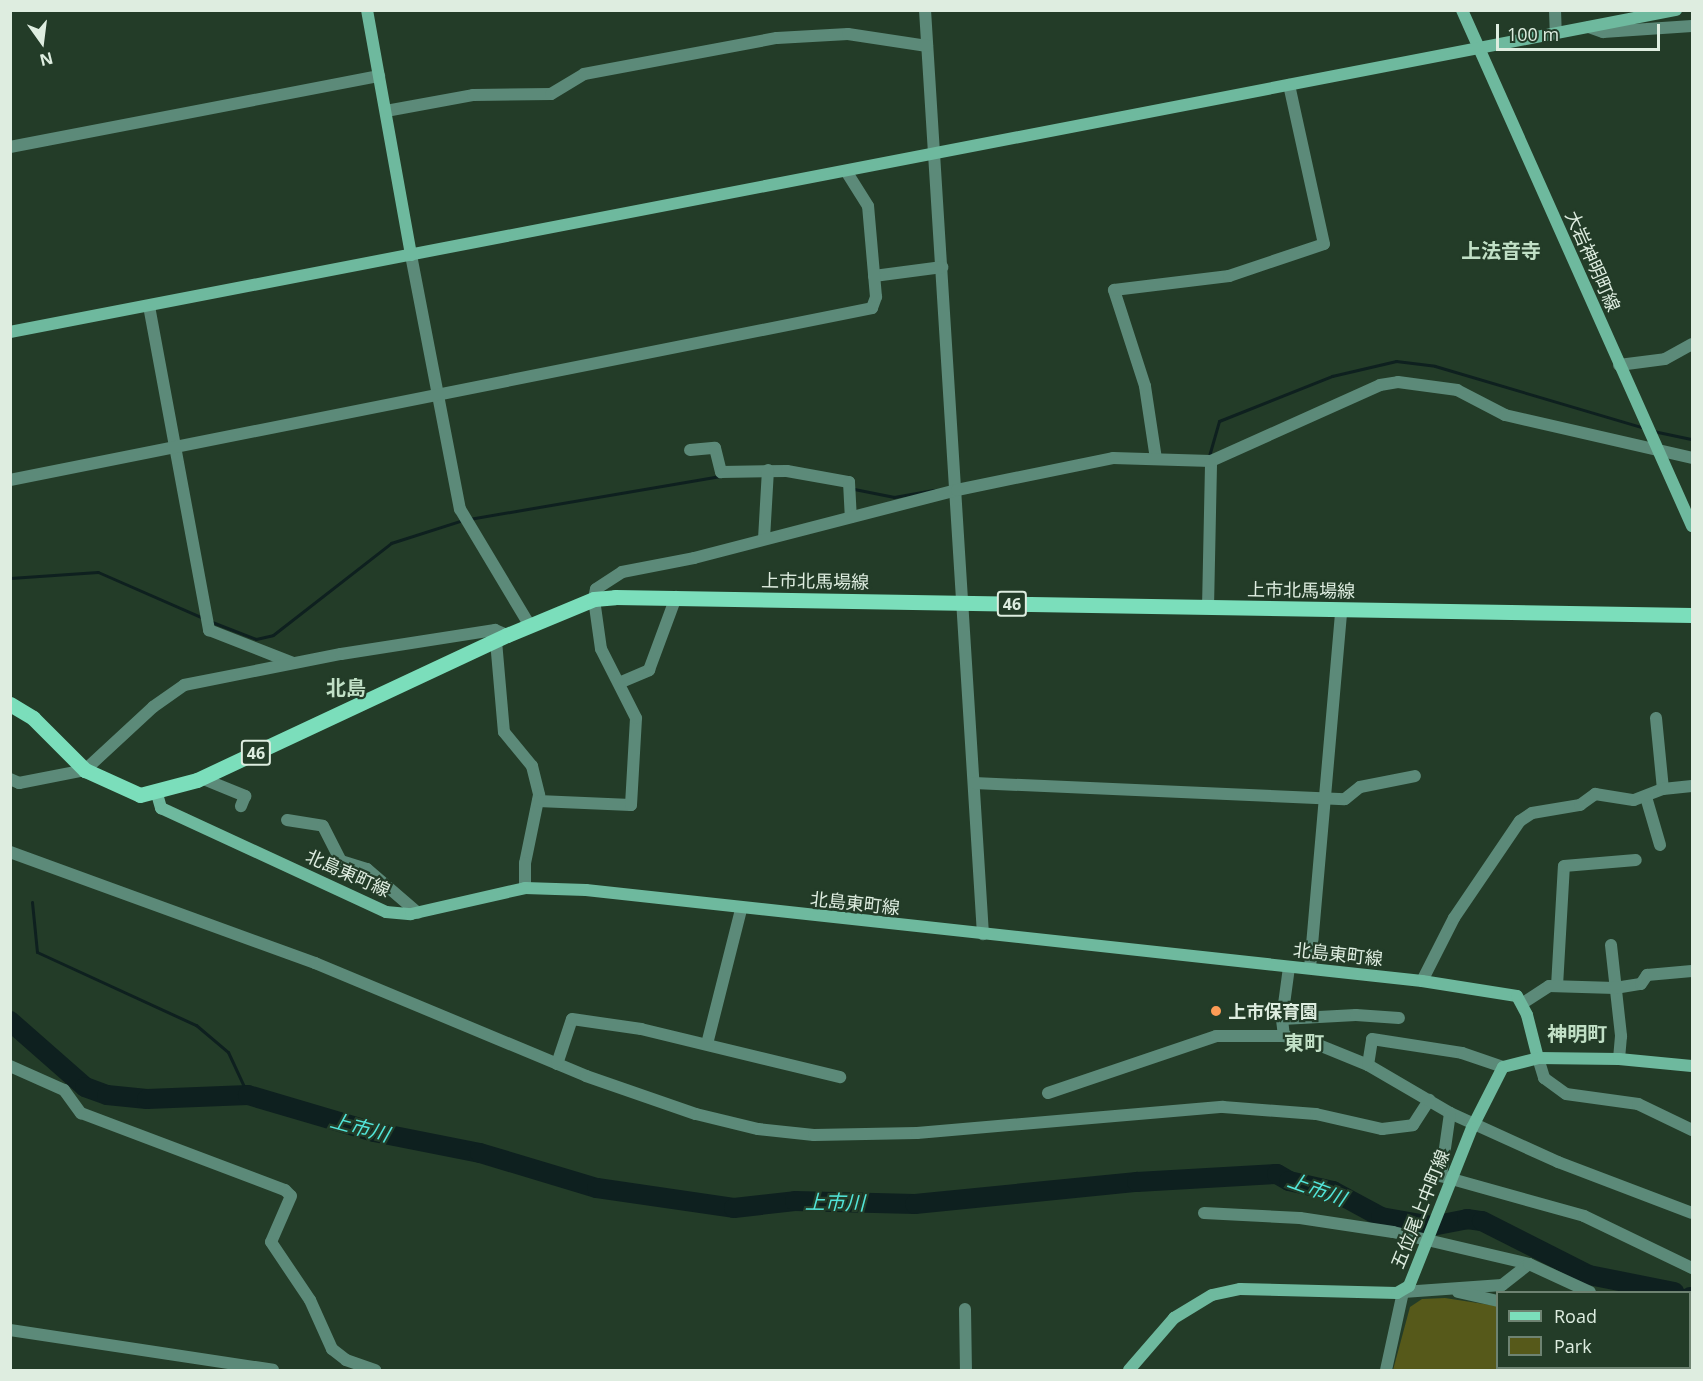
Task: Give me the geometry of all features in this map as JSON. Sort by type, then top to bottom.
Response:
[{"type":"main road","points":[[367,10],[411,255]]},
{"type":"main road","name":"大岩神明町線","points":[[1462,10],[1692,526]]},
{"type":"main road","points":[[10,332],[1676,10]]},
{"type":"main road","name":"上市北馬場線","points":[[10,704],[33,718],[85,770],[124,790],[140,795],[157,794],[201,778],[502,638],[594,599],[676,597],[1692,615]]},
{"type":"main road","name":"北島東町線","points":[[157,794],[161,808],[386,912],[418,913],[525,888],[586,890],[741,910],[1422,981],[1517,996],[1523,1003]]},
{"type":"main road","points":[[1523,1003],[1538,1058]]},
{"type":"main road","points":[[1503,1068],[1538,1058],[1619,1059],[1692,1066]]},
{"type":"main road","name":"五位尾上中町線","points":[[1129,1371],[1174,1318],[1212,1295],[1240,1289],[1406,1289],[1474,1125],[1503,1068]]},
{"type":"street","points":[[925,10],[957,490],[983,934]]},
{"type":"street","points":[[1555,10],[1556,33]]},
{"type":"street","points":[[1589,27],[1603,32],[1692,26]]},
{"type":"street","points":[[386,111],[474,95],[551,94],[584,74],[777,38],[848,34],[927,46]]},
{"type":"street","points":[[10,147],[379,76]]},
{"type":"street","points":[[1156,459],[1145,386],[1114,290],[1229,276],[1324,244],[1288,85]]},
{"type":"street","points":[[10,480],[436,398],[872,308],[876,297],[868,206],[846,171]]},
{"type":"street","points":[[411,255],[436,398],[460,509],[530,626]]},
{"type":"street","points":[[874,276],[942,267]]},
{"type":"street","points":[[149,306],[173,447],[209,630],[294,663]]},
{"type":"street","points":[[1619,364],[1665,359],[1692,344]]},
{"type":"street","points":[[538,801],[631,805],[636,718],[601,650],[594,599],[596,590],[622,572],[694,558],[957,490],[1113,458],[1211,461],[1380,385],[1398,382],[1457,390],[1505,415],[1692,458]]},
{"type":"street","points":[[690,450],[715,448],[721,472],[768,470],[849,482],[851,517]]},
{"type":"street","points":[[1208,608],[1211,461]]},
{"type":"street","points":[[764,539],[768,470]]},
{"type":"street","points":[[619,683],[649,670],[676,597]]},
{"type":"street","points":[[1310,968],[1341,610]]},
{"type":"street","points":[[10,779],[19,783],[85,770],[153,707],[184,685],[294,663],[495,630],[502,638],[504,732],[532,766],[538,801],[525,863],[525,888]]},
{"type":"street","points":[[1656,718],[1663,789]]},
{"type":"street","points":[[974,783],[1345,799],[1360,787],[1416,776]]},
{"type":"street","points":[[201,778],[245,796],[241,806]]},
{"type":"street","points":[[1422,981],[1454,918],[1520,821],[1532,813],[1580,805],[1595,795],[1634,800],[1663,789],[1692,786]]},
{"type":"street","points":[[1646,797],[1660,845]]},
{"type":"street","points":[[287,820],[323,826],[341,861],[367,869],[418,913]]},
{"type":"street","points":[[10,852],[315,963],[557,1064],[696,1114],[758,1129],[814,1135],[917,1133],[1223,1107],[1316,1114],[1382,1129],[1413,1125],[1429,1100]]},
{"type":"street","points":[[1557,986],[1564,866],[1636,860]]},
{"type":"street","points":[[707,1044],[741,910]]},
{"type":"street","points":[[1611,945],[1621,1036],[1619,1059]]},
{"type":"street","points":[[1284,1036],[1282,1019],[1289,967]]},
{"type":"street","points":[[1523,1003],[1549,986],[1615,988],[1641,984],[1647,975],[1692,971]]},
{"type":"street","points":[[1282,1019],[1356,1015],[1399,1018]]},
{"type":"street","points":[[557,1064],[572,1019],[707,1044],[840,1077]]},
{"type":"street","points":[[1048,1093],[1216,1036],[1284,1036],[1309,1041],[1368,1065],[1474,1125],[1558,1162],[1692,1214]]},
{"type":"street","points":[[1368,1065],[1372,1039],[1462,1053],[1503,1068]]},
{"type":"street","points":[[1538,1058],[1544,1078],[1566,1094],[1638,1104],[1692,1130]]},
{"type":"street","points":[[10,1066],[64,1090],[81,1113],[285,1190],[291,1196],[271,1242],[310,1300],[332,1349],[346,1360],[375,1371]]},
{"type":"street","points":[[1450,1113],[1441,1176],[1584,1216],[1692,1268]]},
{"type":"street","points":[[1204,1213],[1300,1218],[1442,1240],[1529,1264],[1586,1291]]},
{"type":"street","points":[[1445,1291],[1502,1285],[1529,1264]]},
{"type":"street","points":[[1386,1371],[1406,1289],[1445,1291],[1496,1301]]},
{"type":"street","points":[[965,1309],[966,1371]]},
{"type":"street","points":[[10,1330],[273,1371]]},
{"type":"green space","points":[[1445,1298],[1496,1306],[1496,1369],[1634,1369],[1393,1370],[1410,1307],[1422,1299]]},
{"type":"waterway","points":[[1209,456],[1219,421],[1332,376],[1396,361],[1435,366],[1644,428]]},
{"type":"waterway","points":[[1653,431],[1692,439]]},
{"type":"waterway","points":[[469,519],[720,476]]},
{"type":"waterway","points":[[854,489],[894,497],[933,490]]},
{"type":"waterway","points":[[212,622],[256,639],[273,635],[391,543],[463,520]]},
{"type":"waterway","points":[[10,578],[98,572],[203,618]]},
{"type":"waterway","points":[[32,902],[37,952],[196,1025],[228,1052],[248,1095]]},
{"type":"waterway","name":"上市川","points":[[10,1021],[85,1087],[107,1095],[147,1099],[248,1095],[374,1132],[480,1153],[597,1188],[734,1208],[795,1201],[915,1204],[1137,1182],[1277,1174],[1289,1181],[1333,1191],[1381,1217],[1432,1226],[1467,1219],[1482,1221],[1589,1275],[1669,1291]]},
{"type":"place","name":"上市保育園","points":[[1216,1011]]},
{"type":"district","name":"上法音寺","points":[[1501,250]]},
{"type":"district","name":"北島","points":[[346,687]]},
{"type":"district","name":"神明町","points":[[1577,1033]]},
{"type":"district","name":"東町","points":[[1304,1042]]}]
